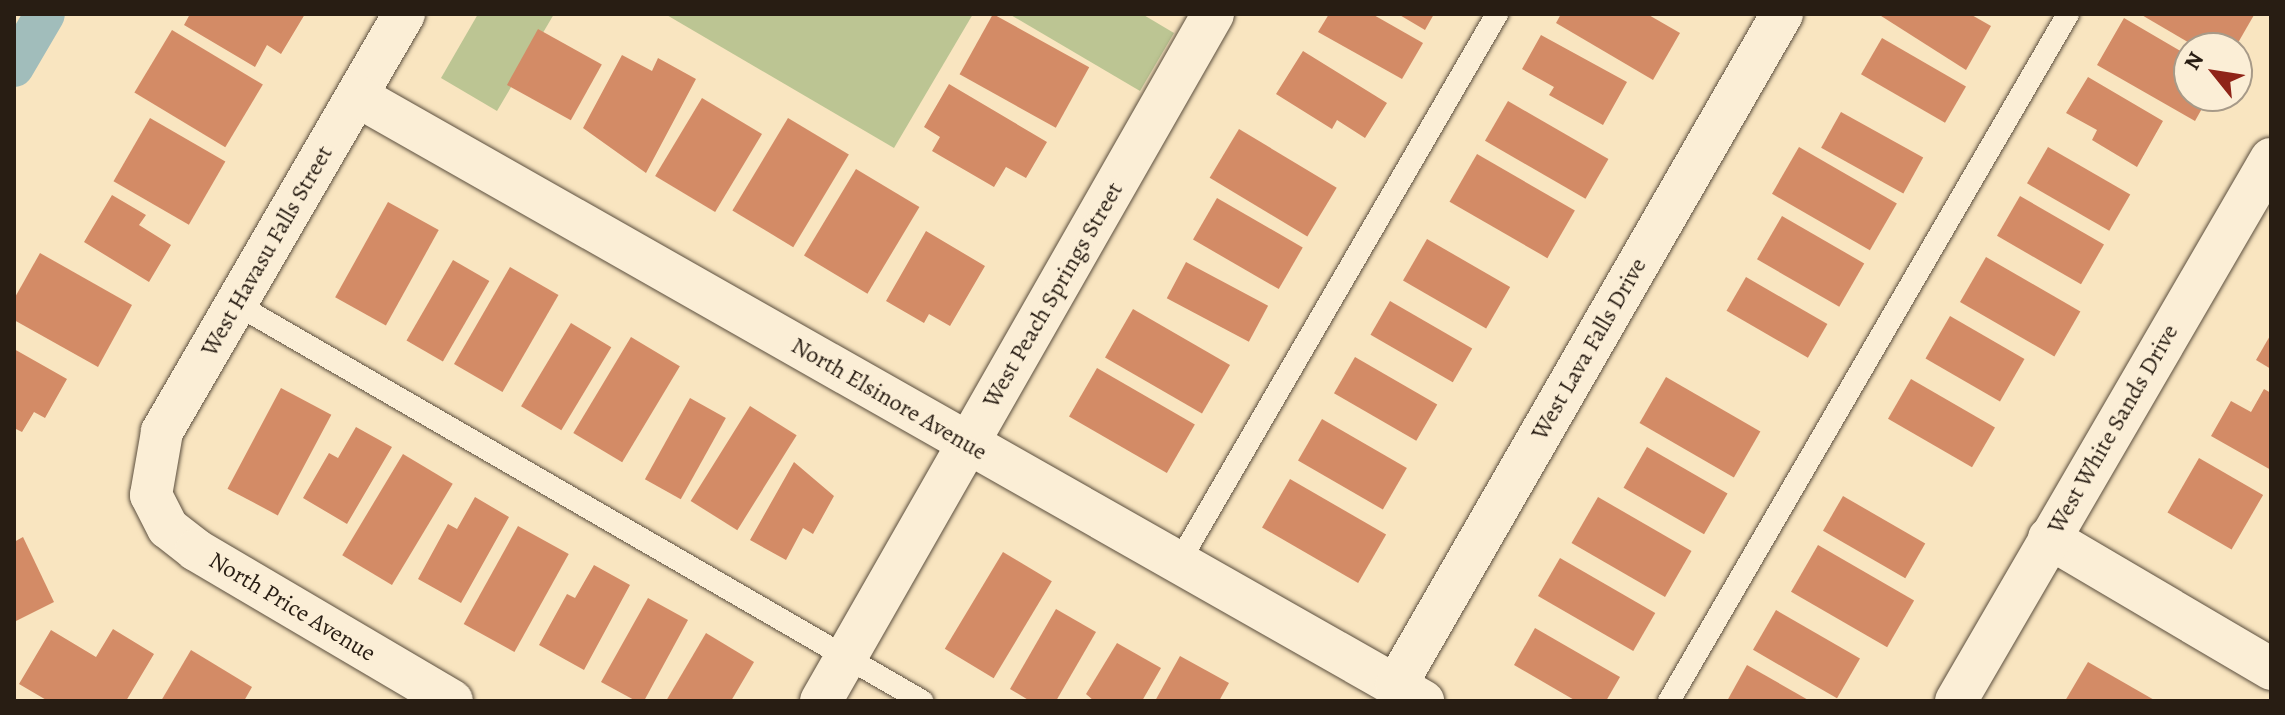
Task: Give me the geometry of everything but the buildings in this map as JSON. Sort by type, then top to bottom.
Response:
[{"type":"street","name":"West Havasu Falls Street","points":[[151,495],[162,432],[404,14]]},
{"type":"street","name":"West Peach Springs Street","points":[[821,701],[1213,14]]},
{"type":"street","name":"West Lava Falls Drive","points":[[1409,693],[1782,14]]},
{"type":"street","name":"North Elsinore Avenue","points":[[357,96],[1409,693]]},
{"type":"street","name":"West White Sands Drive","points":[[1956,701],[2271,159]]},
{"type":"street","name":"North Price Avenue","points":[[151,495],[168,528],[196,550],[452,701]]},
{"type":"street","points":[[2049,538],[2271,669]]},
{"type":"lane","points":[[1179,562],[1497,14]]},
{"type":"lane","points":[[1669,701],[2068,14]]},
{"type":"lane","points":[[236,304],[922,701]]},
{"type":"green space","points":[[478,14],[554,14],[497,111],[441,78]]},
{"type":"green space","points":[[665,14],[973,14],[894,148]]},
{"type":"green space","points":[[1009,14],[1142,14],[1174,33],[1140,91]]},
{"type":"waterway","points":[[14,67],[45,14]]}]
